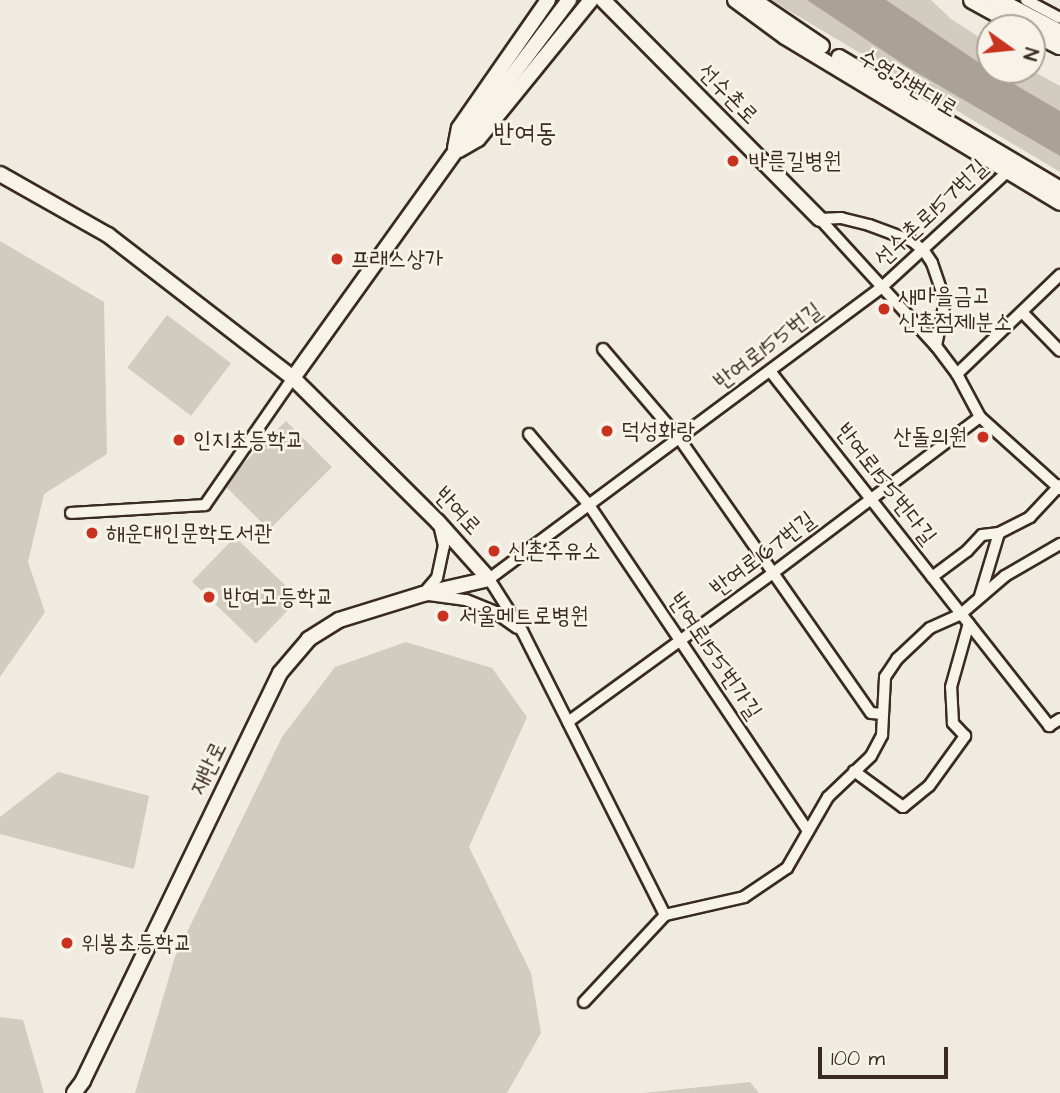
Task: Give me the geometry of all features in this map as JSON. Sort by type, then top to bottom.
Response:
[{"type":"highway","points":[[972,0],[998,14]]},
{"type":"highway","points":[[997,0],[1060,33]]},
{"type":"main road","points":[[458,147],[459,128],[548,0]]},
{"type":"main road","points":[[293,379],[458,147],[569,0]]},
{"type":"main road","points":[[458,147],[478,139],[591,0]]},
{"type":"main road","name":"선수촌로","points":[[603,0],[820,219]]},
{"type":"main road","name":"수영강변대로","points":[[735,0],[785,37],[1060,203]]},
{"type":"main road","name":"수영강변대로","points":[[754,0],[790,27],[1060,189]]},
{"type":"main road","name":"반여로","points":[[0,174],[108,235],[293,379],[438,522],[489,579]]},
{"type":"main road","name":"재반로","points":[[74,1093],[83,1081],[280,673],[309,639],[339,620],[423,594],[489,579]]},
{"type":"street","points":[[1026,0],[1060,18]]},
{"type":"street","name":"선수촌로157번길","points":[[882,287],[1009,171]]},
{"type":"street","points":[[820,219],[841,218],[869,225],[912,242],[924,251],[932,263],[944,301],[936,346]]},
{"type":"street","name":"선수촌로","points":[[820,219],[936,346],[957,374],[980,417],[1059,487],[1030,517],[999,533],[982,535],[967,551],[932,577]]},
{"type":"street","points":[[957,374],[1060,275]]},
{"type":"street","name":"반여로155번길","points":[[489,579],[882,287]]},
{"type":"street","points":[[1022,312],[1060,351]]},
{"type":"street","points":[[603,348],[679,438],[871,713],[883,714]]},
{"type":"street","name":"반여로155번다길","points":[[770,371],[1049,726],[1060,719]]},
{"type":"street","points":[[71,513],[205,505],[293,379]]},
{"type":"street","name":"반여로167번길","points":[[568,722],[774,573],[980,417]]},
{"type":"street","points":[[529,435],[589,505]]},
{"type":"street","name":"반여로155번가길","points":[[589,505],[808,831]]},
{"type":"street","points":[[423,594],[437,578],[444,546],[438,522]]},
{"type":"street","points":[[980,596],[999,533]]},
{"type":"street","points":[[584,1002],[664,915],[744,897],[787,868],[828,797],[871,756],[882,735],[885,677],[897,659],[930,628],[961,614],[1005,576],[1060,544]]},
{"type":"street","name":"반여로","points":[[489,579],[522,631],[664,915]]},
{"type":"street","points":[[423,594],[466,600],[493,611],[522,631]]},
{"type":"street","points":[[854,771],[903,807],[929,786],[965,736],[953,723],[951,687],[969,623]]},
{"type":"shaded area","points":[[771,0],[931,0],[951,19],[976,35],[976,84],[1046,84],[1046,78],[1060,86],[1060,172]]},
{"type":"shaded area","points":[[807,0],[886,0],[976,61],[976,84],[1014,84],[1060,111],[1060,156],[909,68]]},
{"type":"shaded area","points":[[0,241],[104,302],[107,454],[44,494],[28,562],[45,612],[0,677]]},
{"type":"shaded area","points":[[167,315],[231,363],[191,416],[127,368]]},
{"type":"shaded area","points":[[286,421],[332,467],[269,530],[223,484]]},
{"type":"shaded area","points":[[235,537],[299,599],[256,643],[192,582]]},
{"type":"shaded area","points":[[406,642],[492,668],[527,717],[469,847],[531,973],[541,1033],[507,1093],[135,1093],[175,957],[282,737],[335,667]]},
{"type":"shaded area","points":[[58,772],[149,796],[134,869],[0,834],[0,817]]},
{"type":"shaded area","points":[[0,1017],[23,1020],[44,1093],[0,1093]]},
{"type":"shaded area","points":[[750,1082],[759,1093],[643,1093]]},
{"type":"place","name":"바른길병원","points":[[733,161]]},
{"type":"place","name":"프래스상가","points":[[337,259]]},
{"type":"place","name":"새마을금고 신촌점제1분소","points":[[884,309]]},
{"type":"place","name":"덕성화랑","points":[[607,431]]},
{"type":"place","name":"산돌의원","points":[[983,437]]},
{"type":"place","name":"인지초등학교","points":[[179,440]]},
{"type":"place","name":"해운대인문학도서관","points":[[92,533]]},
{"type":"place","name":"신촌주유소","points":[[494,551]]},
{"type":"place","name":"반여고등학교","points":[[209,597]]},
{"type":"place","name":"서울메트로병원","points":[[443,616]]},
{"type":"place","name":"위봉초등학교","points":[[67,943]]},
{"type":"district","name":"반여동","points":[[525,134]]}]
